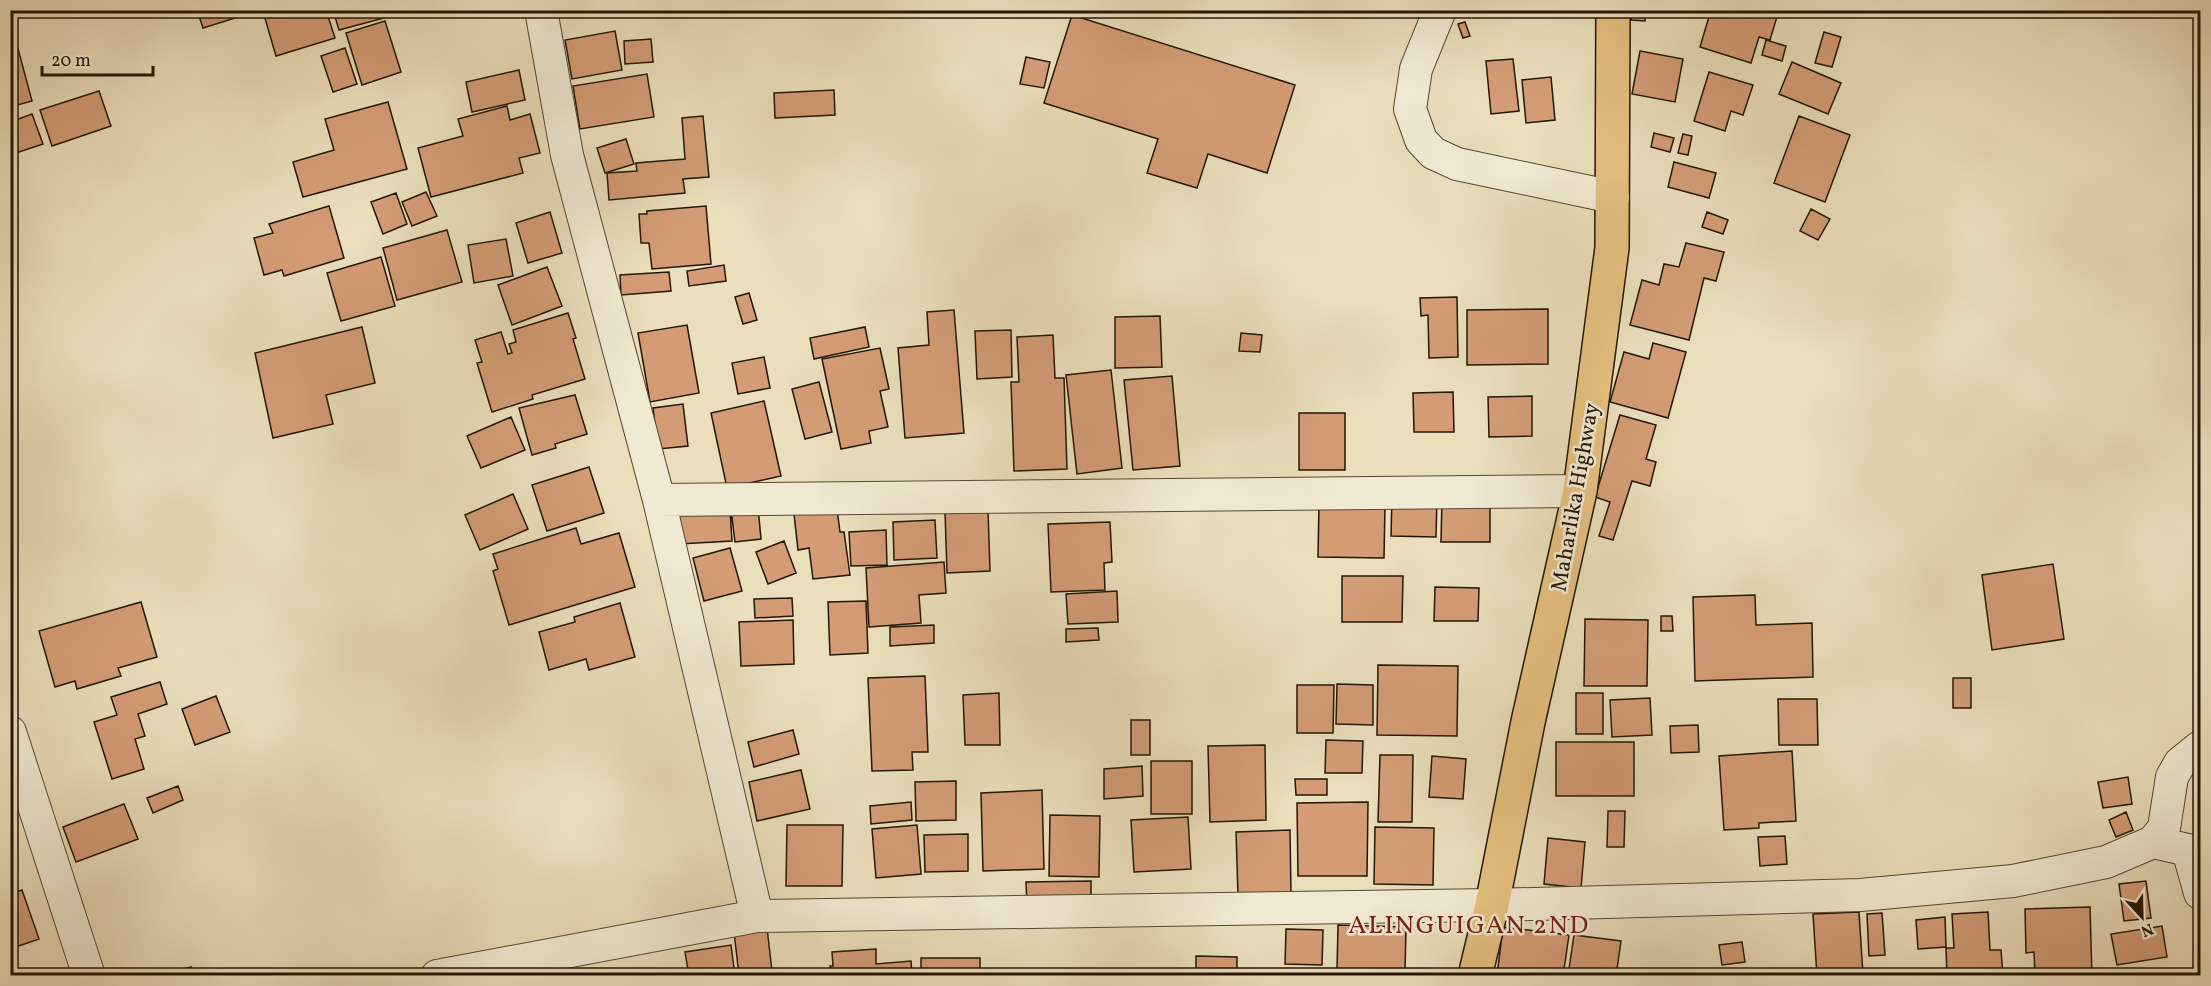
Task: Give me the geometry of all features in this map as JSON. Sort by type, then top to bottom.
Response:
[{"type":"highway","name":"Maharlika Highway","points":[[1475,975],[1492,905],[1528,722],[1580,491],[1612,248],[1613,10]]},
{"type":"street","points":[[541,10],[567,155],[659,500],[757,916]]},
{"type":"street","points":[[1440,10],[1416,69],[1410,109],[1421,140],[1432,153],[1457,164],[1613,198]]},
{"type":"street","points":[[659,500],[1580,491]]},
{"type":"street","points":[[10,732],[89,975]]},
{"type":"street","points":[[437,975],[757,916],[1492,905],[1860,895],[2013,881],[2106,862],[2153,842],[2164,828],[2172,777],[2180,763],[2200,747]]},
{"type":"street","points":[[2153,842],[2188,850],[2200,892]]},
{"type":"building","points":[[206,10],[247,10],[248,14],[203,28],[198,13]]},
{"type":"building","points":[[277,10],[326,10],[335,38],[276,56],[264,15]]},
{"type":"building","points":[[333,10],[382,10],[384,18],[339,30]]},
{"type":"building","points":[[1632,10],[1646,10],[1645,21],[1631,20]]},
{"type":"building","points":[[1711,10],[1779,10],[1770,40],[1759,37],[1751,63],[1700,47]]},
{"type":"building","points":[[1072,15],[1295,85],[1267,173],[1208,154],[1197,188],[1147,173],[1158,139],[1044,103]]},
{"type":"building","points":[[385,21],[401,72],[362,85],[346,33]]},
{"type":"building","points":[[1465,22],[1470,36],[1463,38],[1458,24]]},
{"type":"building","points":[[13,30],[32,101],[10,107],[10,31]]},
{"type":"building","points":[[615,31],[622,70],[572,79],[565,40]]},
{"type":"building","points":[[1824,32],[1841,37],[1832,67],[1815,63]]},
{"type":"building","points":[[651,39],[653,62],[625,64],[624,41]]},
{"type":"building","points":[[1766,40],[1786,46],[1782,61],[1762,55]]},
{"type":"building","points":[[345,48],[357,84],[333,92],[321,56]]},
{"type":"building","points":[[1640,51],[1683,59],[1675,102],[1632,94]]},
{"type":"building","points":[[1026,57],[1050,62],[1044,88],[1020,84]]},
{"type":"building","points":[[1513,59],[1519,111],[1491,114],[1486,61]]},
{"type":"building","points":[[1792,62],[1841,83],[1828,114],[1779,94]]},
{"type":"building","points":[[519,70],[525,100],[472,112],[466,82]]},
{"type":"building","points":[[1709,72],[1753,85],[1743,115],[1731,111],[1725,131],[1694,121]]},
{"type":"building","points":[[647,74],[654,117],[580,129],[573,86]]},
{"type":"building","points":[[1551,77],[1555,120],[1526,123],[1522,80]]},
{"type":"building","points":[[834,90],[835,115],[775,118],[774,93]]},
{"type":"building","points":[[99,91],[111,126],[52,146],[40,110]]},
{"type":"building","points":[[388,102],[407,169],[303,197],[293,162],[334,150],[325,119]]},
{"type":"building","points":[[507,106],[510,120],[530,114],[540,153],[519,158],[523,173],[431,197],[418,148],[463,136],[458,119]]},
{"type":"building","points":[[32,114],[43,144],[10,155],[10,122]]},
{"type":"building","points":[[703,116],[709,177],[683,179],[685,193],[609,200],[607,173],[637,171],[636,163],[685,159],[682,118]]},
{"type":"building","points":[[1799,116],[1850,135],[1825,202],[1774,183]]},
{"type":"building","points":[[1654,133],[1674,138],[1670,152],[1651,147]]},
{"type":"building","points":[[1683,134],[1692,136],[1688,155],[1678,153]]},
{"type":"building","points":[[626,139],[634,164],[605,173],[597,148]]},
{"type":"building","points":[[1674,162],[1716,173],[1709,198],[1668,187]]},
{"type":"building","points":[[426,192],[437,216],[412,226],[402,202]]},
{"type":"building","points":[[396,193],[407,224],[383,234],[371,202]]},
{"type":"building","points":[[329,206],[344,258],[284,276],[282,270],[264,275],[254,238],[273,233],[269,224]]},
{"type":"building","points":[[706,206],[711,264],[652,269],[649,243],[641,243],[639,214],[647,214],[647,211]]},
{"type":"building","points":[[1811,209],[1830,219],[1818,240],[1800,231]]},
{"type":"building","points":[[550,212],[562,253],[528,263],[516,223]]},
{"type":"building","points":[[1707,212],[1728,220],[1723,234],[1702,227]]},
{"type":"building","points":[[447,230],[462,282],[397,300],[383,248]]},
{"type":"building","points":[[506,239],[513,276],[474,283],[468,245]]},
{"type":"building","points":[[1686,243],[1724,252],[1716,281],[1704,278],[1689,340],[1630,325],[1642,280],[1659,285],[1664,264],[1679,267]]},
{"type":"building","points":[[381,257],[395,306],[341,321],[327,273]]},
{"type":"building","points":[[724,265],[726,281],[689,286],[687,271]]},
{"type":"building","points":[[547,267],[562,306],[512,325],[498,285]]},
{"type":"building","points":[[669,272],[671,291],[621,295],[620,275]]},
{"type":"building","points":[[749,293],[757,320],[743,324],[735,297]]},
{"type":"building","points":[[1457,297],[1458,357],[1429,358],[1428,315],[1421,316],[1420,298]]},
{"type":"building","points":[[1548,309],[1548,364],[1467,365],[1467,310]]},
{"type":"building","points":[[954,310],[964,433],[905,438],[898,348],[929,345],[927,312]]},
{"type":"building","points":[[568,313],[585,379],[532,395],[533,399],[492,412],[477,363],[482,362],[475,340],[501,332],[508,354],[512,353],[509,344],[516,342],[513,330]]},
{"type":"building","points":[[1160,316],[1162,367],[1115,368],[1115,317]]},
{"type":"building","points":[[687,325],[699,393],[650,402],[638,333]]},
{"type":"building","points":[[362,327],[375,383],[326,395],[333,424],[273,438],[255,353]]},
{"type":"building","points":[[865,327],[869,347],[814,359],[810,338]]},
{"type":"building","points":[[1011,330],[1012,377],[977,379],[975,331]]},
{"type":"building","points":[[1241,333],[1262,335],[1260,352],[1239,351]]},
{"type":"building","points":[[1053,335],[1055,378],[1064,378],[1067,469],[1014,471],[1011,382],[1019,382],[1017,337]]},
{"type":"building","points":[[1653,343],[1686,352],[1668,418],[1610,402],[1624,352],[1649,359]]},
{"type":"building","points":[[880,348],[889,389],[880,391],[888,427],[869,431],[871,443],[841,449],[822,359]]},
{"type":"building","points":[[764,357],[770,388],[738,394],[732,363]]},
{"type":"building","points":[[1111,370],[1122,468],[1077,474],[1066,375]]},
{"type":"building","points":[[1172,376],[1180,466],[1133,470],[1124,380]]},
{"type":"building","points":[[819,382],[832,432],[805,439],[792,389]]},
{"type":"building","points":[[1453,392],[1454,432],[1414,432],[1413,393]]},
{"type":"building","points":[[575,395],[587,434],[555,444],[556,448],[532,455],[519,408]]},
{"type":"building","points":[[1532,396],[1532,436],[1489,437],[1488,397]]},
{"type":"building","points":[[764,401],[781,476],[727,488],[711,413]]},
{"type":"building","points":[[683,404],[688,446],[658,449],[653,408]]},
{"type":"building","points":[[1299,413],[1345,413],[1345,470],[1299,470]]},
{"type":"building","points":[[1620,415],[1656,425],[1646,459],[1656,462],[1650,486],[1632,481],[1613,540],[1599,536],[1610,502],[1595,497]]},
{"type":"building","points":[[511,417],[525,450],[481,468],[467,436]]},
{"type":"building","points":[[589,467],[604,513],[547,531],[532,485]]},
{"type":"building","points":[[513,494],[528,529],[480,550],[465,515]]},
{"type":"building","points":[[1392,496],[1437,496],[1436,537],[1391,536]]},
{"type":"building","points":[[1442,497],[1490,497],[1490,542],[1441,542]]},
{"type":"building","points":[[1319,505],[1385,506],[1384,558],[1318,557]]},
{"type":"building","points":[[758,507],[761,539],[735,542],[731,510]]},
{"type":"building","points":[[730,509],[732,541],[679,544],[678,512]]},
{"type":"building","points":[[837,509],[840,532],[844,532],[850,575],[813,579],[809,548],[798,550],[794,514]]},
{"type":"building","points":[[988,510],[990,571],[947,573],[945,512]]},
{"type":"building","points":[[935,520],[937,558],[894,560],[893,522]]},
{"type":"building","points":[[1110,522],[1112,562],[1104,563],[1105,590],[1051,592],[1048,524]]},
{"type":"building","points":[[576,528],[581,544],[619,533],[635,587],[509,625],[493,571],[498,569],[493,554]]},
{"type":"building","points":[[886,530],[887,565],[851,566],[849,532]]},
{"type":"building","points":[[784,541],[796,573],[768,584],[756,552]]},
{"type":"building","points":[[730,548],[742,591],[704,601],[693,558]]},
{"type":"building","points":[[944,562],[946,593],[919,595],[921,623],[869,627],[866,568]]},
{"type":"building","points":[[2053,564],[2064,639],[1992,650],[1982,575]]},
{"type":"building","points":[[1342,576],[1403,576],[1402,622],[1342,622]]},
{"type":"building","points":[[1435,587],[1479,588],[1478,621],[1434,621]]},
{"type":"building","points":[[1117,591],[1118,622],[1068,624],[1066,594]]},
{"type":"building","points":[[1755,595],[1756,625],[1812,623],[1813,677],[1695,681],[1693,597]]},
{"type":"building","points":[[792,598],[793,616],[755,618],[754,599]]},
{"type":"building","points":[[866,601],[868,653],[830,655],[828,602]]},
{"type":"building","points":[[141,602],[157,657],[118,668],[121,676],[77,689],[75,681],[55,687],[39,631]]},
{"type":"building","points":[[620,603],[635,657],[589,670],[586,659],[549,670],[539,632],[575,622],[574,617]]},
{"type":"building","points":[[1661,616],[1672,616],[1673,631],[1661,631]]},
{"type":"building","points":[[1585,619],[1648,620],[1647,686],[1584,686]]},
{"type":"building","points":[[793,620],[794,664],[741,666],[739,622]]},
{"type":"building","points":[[934,625],[934,643],[890,646],[890,627]]},
{"type":"building","points":[[1098,628],[1099,640],[1066,642],[1066,629]]},
{"type":"building","points":[[1378,665],[1458,666],[1457,736],[1377,735]]},
{"type":"building","points":[[925,676],[928,752],[912,752],[913,770],[872,771],[868,678]]},
{"type":"building","points":[[1953,678],[1971,678],[1971,708],[1953,708]]},
{"type":"building","points":[[160,682],[167,704],[138,714],[145,736],[135,739],[144,769],[112,779],[94,722],[117,715],[111,697]]},
{"type":"building","points":[[1337,684],[1373,685],[1373,725],[1336,724]]},
{"type":"building","points":[[1297,685],[1334,685],[1333,733],[1297,733]]},
{"type":"building","points":[[999,693],[1000,745],[965,745],[963,695]]},
{"type":"building","points":[[1576,693],[1603,693],[1603,734],[1576,734]]},
{"type":"building","points":[[216,696],[230,732],[195,745],[182,709]]},
{"type":"building","points":[[1650,698],[1652,735],[1612,737],[1610,700]]},
{"type":"building","points":[[1778,699],[1817,699],[1818,745],[1779,745]]},
{"type":"building","points":[[1131,720],[1150,720],[1150,755],[1131,755]]},
{"type":"building","points":[[1698,725],[1699,752],[1671,753],[1670,726]]},
{"type":"building","points":[[793,730],[799,754],[754,767],[748,742]]},
{"type":"building","points":[[1326,740],[1363,741],[1362,773],[1325,773]]},
{"type":"building","points":[[1556,742],[1634,742],[1634,796],[1556,796]]},
{"type":"building","points":[[1265,745],[1266,820],[1210,822],[1208,746]]},
{"type":"building","points":[[1792,751],[1796,821],[1759,823],[1759,828],[1724,830],[1719,756]]},
{"type":"building","points":[[1380,755],[1413,755],[1412,822],[1378,822]]},
{"type":"building","points":[[1432,756],[1466,759],[1463,799],[1429,797]]},
{"type":"building","points":[[1151,761],[1192,761],[1192,814],[1151,814]]},
{"type":"building","points":[[1142,766],[1143,796],[1104,799],[1104,769]]},
{"type":"building","points":[[801,770],[810,809],[757,821],[749,782]]},
{"type":"building","points":[[2128,777],[2132,804],[2103,808],[2098,782]]},
{"type":"building","points":[[1295,779],[1327,779],[1327,795],[1296,795]]},
{"type":"building","points":[[956,781],[956,820],[916,821],[915,782]]},
{"type":"building","points":[[178,786],[183,800],[153,813],[147,798]]},
{"type":"building","points":[[1042,790],[1044,869],[983,871],[981,793]]},
{"type":"building","points":[[911,802],[912,820],[871,824],[870,806]]},
{"type":"building","points":[[1368,802],[1367,876],[1298,876],[1297,803]]},
{"type":"building","points":[[124,804],[138,839],[76,862],[63,827]]},
{"type":"building","points":[[1608,811],[1625,811],[1624,847],[1607,847]]},
{"type":"building","points":[[2126,812],[2133,830],[2116,837],[2109,820]]},
{"type":"building","points":[[1050,815],[1100,816],[1099,877],[1049,876]]},
{"type":"building","points":[[1188,817],[1191,869],[1134,872],[1131,820]]},
{"type":"building","points":[[787,825],[843,825],[842,886],[786,886]]},
{"type":"building","points":[[917,825],[921,874],[876,878],[872,829]]},
{"type":"building","points":[[1375,827],[1434,828],[1433,885],[1374,884]]},
{"type":"building","points":[[1290,830],[1291,894],[1238,896],[1236,832]]},
{"type":"building","points":[[968,834],[968,871],[925,872],[924,835]]},
{"type":"building","points":[[1785,836],[1787,864],[1760,866],[1758,837]]},
{"type":"building","points":[[1548,838],[1585,842],[1581,888],[1544,884]]},
{"type":"building","points":[[1091,881],[1091,903],[1027,905],[1026,882]]},
{"type":"building","points":[[2146,881],[2151,918],[2124,921],[2119,884]]},
{"type":"building","points":[[22,890],[39,939],[10,949],[10,894]]},
{"type":"building","points":[[2090,907],[2092,976],[2035,976],[2034,952],[2026,953],[2025,909]]},
{"type":"building","points":[[1859,912],[1863,975],[1817,976],[1813,914]]},
{"type":"building","points":[[1988,912],[1990,950],[2001,950],[2003,976],[1947,976],[1946,948],[1954,948],[1952,914]]},
{"type":"building","points":[[1882,913],[1885,955],[1869,956],[1867,914]]},
{"type":"building","points":[[1945,917],[1946,947],[1918,949],[1916,920]]},
{"type":"building","points":[[1338,925],[1406,927],[1405,972],[1337,971]]},
{"type":"building","points":[[2162,926],[2167,957],[2117,965],[2111,934]]},
{"type":"building","points":[[1503,927],[1569,935],[1563,976],[1497,976]]},
{"type":"building","points":[[767,928],[772,971],[739,975],[734,932]]},
{"type":"building","points":[[1286,929],[1323,930],[1322,965],[1285,964]]},
{"type":"building","points":[[1574,935],[1621,941],[1616,976],[1568,976]]},
{"type":"building","points":[[1742,942],[1745,962],[1722,965],[1719,945]]},
{"type":"building","points":[[731,945],[735,976],[689,976],[685,952]]},
{"type":"building","points":[[876,949],[876,964],[911,961],[912,976],[818,976],[818,971],[830,970],[830,966],[833,966],[832,952]]},
{"type":"building","points":[[1196,956],[1237,957],[1237,976],[1196,976]]},
{"type":"building","points":[[921,958],[980,958],[980,976],[921,976]]},
{"type":"building","points":[[191,967],[192,976],[155,976]]},
{"type":"building","points":[[1168,971],[1189,971],[1189,976],[1168,976]]},
{"type":"building","points":[[1256,973],[1325,974],[1325,976],[1256,976]]},
{"type":"district","name":"ALINGUIGAN 2ND","points":[[1469,924]]}]
